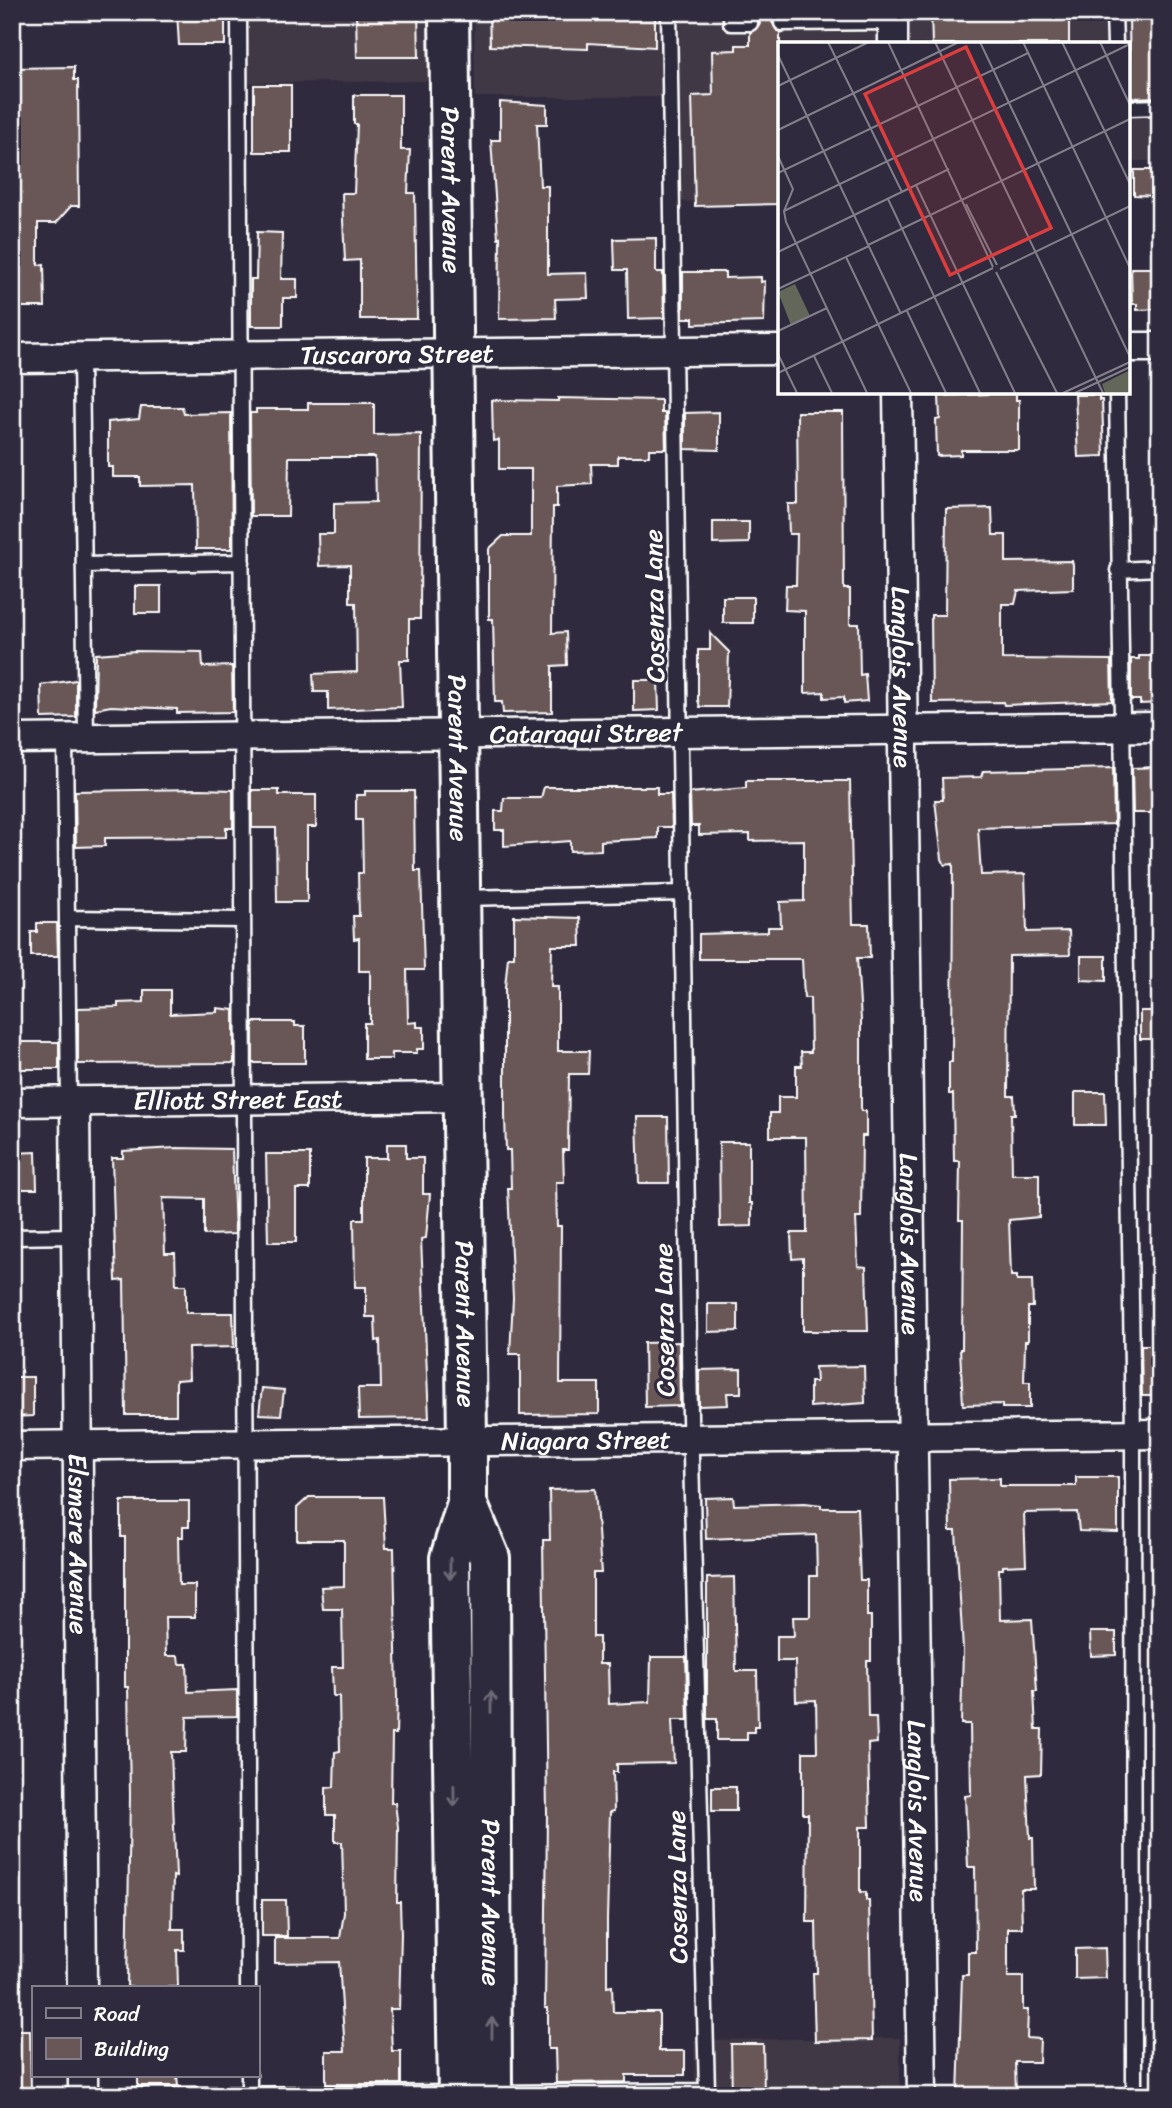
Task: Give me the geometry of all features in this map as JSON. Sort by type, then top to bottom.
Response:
[{"type":"street","name":"Parent Avenue","points":[[450,12],[467,1440],[467,1503],[450,1558],[453,1743],[474,1965]]},
{"type":"street","points":[[1130,347],[1160,346]]},
{"type":"street","name":"Tuscarora Street","points":[[12,358],[778,350]]},
{"type":"street","name":"Langlois Avenue","points":[[898,394],[922,2096]]},
{"type":"street","name":"Cataraqui Street","points":[[12,739],[1160,727]]},
{"type":"street","name":"Elliott Street East","points":[[12,1102],[463,1097]]},
{"type":"street","name":"Elsmere Avenue","points":[[72,1102],[78,1445],[82,1986]]},
{"type":"street","name":"Niagara Street","points":[[12,1446],[1146,1434]]},
{"type":"street","name":"Parent Avenue","points":[[467,1503],[490,1558],[491,1744],[474,1965],[475,2094]]},
{"type":"street","points":[[453,1743],[491,1744]]},
{"type":"street","points":[[83,2076],[85,2096]]},
{"type":"lane","points":[[239,12],[248,1986]]},
{"type":"lane","name":"Cosenza Lane","points":[[85,2096],[707,2091],[690,1439],[669,12]]},
{"type":"lane","points":[[731,12],[731,23],[750,23]]},
{"type":"lane","points":[[1114,12],[1115,42]]},
{"type":"lane","points":[[782,23],[826,17],[893,26]]},
{"type":"lane","points":[[1130,108],[1160,107]]},
{"type":"lane","points":[[72,1102],[67,918],[84,565],[82,357]]},
{"type":"lane","points":[[1117,394],[1121,727],[1146,1434],[1134,2096]]},
{"type":"lane","points":[[84,565],[242,562]]},
{"type":"lane","points":[[1118,570],[1160,568]]},
{"type":"lane","points":[[461,898],[683,893]]},
{"type":"lane","points":[[67,918],[243,920]]},
{"type":"lane","points":[[12,1237],[75,1236]]},
{"type":"lane","points":[[249,2076],[249,2094]]},
{"type":"shaded area","points":[[237,12],[431,12],[432,81],[238,83]]},
{"type":"shaded area","points":[[474,12],[1160,12],[1160,161],[1130,161],[1130,42],[778,42],[778,204],[664,201],[660,97],[475,97]]},
{"type":"shaded area","points":[[900,2038],[900,2096],[516,2096],[695,2087],[694,2040]]},
{"type":"building","points":[[177,12],[225,12],[225,45],[179,45]]},
{"type":"building","points":[[356,12],[418,12],[419,57],[357,57]]},
{"type":"building","points":[[489,12],[655,12],[655,47],[588,43],[588,49],[490,46]]},
{"type":"building","points":[[750,12],[783,12],[772,22],[777,31],[783,33],[780,34],[778,42],[778,204],[695,206],[692,96],[713,95],[712,51],[736,50],[736,45],[750,45],[750,33],[760,24],[758,18]]},
{"type":"building","points":[[931,12],[1069,12],[1069,42],[932,42]]},
{"type":"building","points":[[1129,12],[1160,12],[1160,97],[1130,98]]},
{"type":"building","points":[[74,67],[74,80],[78,80],[79,206],[71,206],[56,223],[38,223],[38,265],[44,264],[45,307],[20,307],[20,298],[12,298],[12,68]]},
{"type":"building","points":[[254,85],[291,85],[291,152],[254,152]]},
{"type":"building","points":[[354,95],[401,95],[401,150],[410,150],[408,193],[415,193],[417,319],[360,319],[360,260],[345,261],[342,193],[354,193],[357,124],[354,124]]},
{"type":"building","points":[[500,102],[547,105],[547,124],[537,124],[540,186],[548,186],[548,274],[587,273],[588,298],[555,299],[556,318],[499,319],[500,237],[498,238],[491,140],[500,140]]},
{"type":"building","points":[[1134,170],[1160,170],[1160,196],[1134,195]]},
{"type":"building","points":[[257,232],[282,233],[281,279],[297,279],[297,298],[283,298],[283,326],[251,326],[251,279],[256,279]]},
{"type":"building","points":[[656,238],[656,272],[663,272],[664,318],[628,319],[627,270],[615,270],[614,239]]},
{"type":"building","points":[[1131,268],[1160,268],[1160,309],[1137,310],[1137,304],[1132,304]]},
{"type":"building","points":[[683,272],[725,272],[725,278],[761,277],[761,282],[765,281],[764,322],[693,324],[693,318],[683,318]]},
{"type":"building","points":[[1016,394],[1016,400],[1019,400],[1019,450],[961,450],[961,455],[937,456],[936,420],[940,419],[939,396]]},
{"type":"building","points":[[1075,395],[1099,395],[1099,400],[1102,400],[1104,456],[1078,457]]},
{"type":"building","points":[[558,398],[661,400],[661,413],[665,413],[666,449],[649,449],[649,456],[618,456],[618,464],[591,464],[592,484],[557,486],[557,507],[553,507],[552,633],[566,632],[567,665],[552,666],[552,712],[503,713],[502,702],[495,702],[493,619],[489,619],[489,549],[503,536],[531,536],[531,469],[499,469],[499,440],[493,441],[492,400],[558,401]]},
{"type":"building","points":[[308,403],[374,403],[374,435],[421,434],[420,619],[409,619],[409,660],[400,660],[402,707],[328,710],[328,692],[314,692],[313,674],[357,672],[356,603],[350,603],[350,565],[319,566],[318,534],[334,534],[334,503],[376,502],[375,457],[289,457],[288,516],[251,516],[250,413],[256,413],[256,409],[308,409]]},
{"type":"building","points":[[141,407],[182,407],[184,414],[231,413],[232,549],[196,549],[195,485],[140,486],[140,477],[113,477],[113,467],[108,467],[108,422],[139,419]]},
{"type":"building","points":[[719,412],[719,450],[685,449],[685,413]]},
{"type":"building","points":[[797,412],[843,412],[844,589],[850,589],[850,624],[859,624],[860,675],[865,674],[867,701],[844,703],[844,697],[824,698],[824,692],[805,693],[805,611],[785,610],[786,585],[796,585],[797,534],[789,534],[788,504],[798,504]]},
{"type":"building","points":[[992,508],[993,535],[1006,535],[1006,562],[1072,561],[1073,565],[1073,589],[1018,591],[1015,604],[1002,604],[1002,659],[1111,660],[1112,701],[1004,705],[1003,702],[932,703],[931,615],[945,615],[946,509]]},
{"type":"building","points":[[713,522],[749,522],[749,543],[713,544]]},
{"type":"building","points":[[135,586],[161,586],[161,613],[135,613]]},
{"type":"building","points":[[723,597],[753,597],[753,623],[723,623]]},
{"type":"building","points":[[710,633],[729,652],[727,707],[700,707],[698,700],[698,650],[710,650]]},
{"type":"building","points":[[135,651],[202,652],[203,667],[232,666],[233,712],[177,713],[177,709],[111,706],[95,709],[96,654]]},
{"type":"building","points":[[1139,656],[1160,656],[1160,703],[1140,704],[1140,700],[1131,700],[1131,659],[1139,659]]},
{"type":"building","points":[[76,680],[76,717],[42,718],[41,685]]},
{"type":"building","points":[[634,680],[658,680],[659,710],[634,711]]},
{"type":"building","points":[[1158,767],[1160,813],[1133,813],[1132,768]]},
{"type":"building","points":[[1113,768],[1114,824],[978,828],[981,875],[1025,874],[1027,932],[1069,931],[1070,955],[1009,956],[1008,1096],[1014,1096],[1015,1114],[1011,1114],[1012,1174],[1039,1174],[1039,1217],[1009,1220],[1011,1276],[1017,1276],[1017,1280],[1032,1280],[1033,1307],[1028,1307],[1024,1382],[1030,1382],[1030,1408],[1002,1408],[1002,1404],[963,1405],[960,1349],[963,1220],[959,1220],[960,1161],[954,1161],[953,1094],[949,1094],[949,1062],[952,1062],[953,864],[945,865],[942,859],[935,800],[943,800],[942,778],[981,777],[983,771]]},
{"type":"building","points":[[746,781],[850,781],[853,924],[869,924],[870,958],[857,958],[861,1020],[861,1111],[866,1111],[866,1136],[862,1136],[861,1218],[856,1218],[858,1266],[866,1267],[868,1331],[803,1331],[803,1258],[792,1259],[791,1233],[807,1233],[806,1137],[770,1137],[770,1113],[778,1113],[778,1097],[796,1097],[796,1066],[802,1066],[801,1052],[811,1052],[810,998],[804,998],[802,959],[699,959],[699,934],[768,932],[768,927],[781,927],[780,902],[804,901],[804,840],[750,841],[750,834],[699,835],[699,826],[691,826],[690,793],[746,788]]},
{"type":"building","points":[[544,787],[657,787],[657,794],[671,794],[672,827],[658,827],[658,838],[601,841],[601,850],[570,851],[570,841],[504,846],[504,830],[495,830],[495,811],[503,811],[504,798],[541,798]]},
{"type":"building","points":[[233,790],[233,828],[226,828],[226,837],[105,838],[105,846],[76,847],[75,791]]},
{"type":"building","points":[[252,790],[279,790],[279,795],[316,795],[316,827],[307,827],[307,902],[277,902],[276,828],[252,828]]},
{"type":"building","points":[[365,791],[414,791],[415,871],[421,871],[424,970],[407,970],[408,1023],[417,1022],[417,1027],[424,1027],[424,1049],[417,1049],[417,1053],[392,1053],[392,1059],[364,1059],[364,1023],[370,1023],[370,971],[359,971],[359,938],[354,939],[353,916],[359,916],[358,873],[363,873],[362,820],[356,820],[356,795],[365,795]]},
{"type":"building","points":[[514,916],[580,918],[581,946],[552,946],[551,987],[558,987],[558,1051],[589,1051],[588,1074],[569,1074],[568,1150],[563,1150],[564,1182],[556,1182],[557,1226],[561,1226],[560,1383],[599,1383],[599,1414],[520,1415],[520,1354],[510,1354],[513,1298],[508,1188],[511,1188],[510,1150],[506,1150],[505,1115],[505,987],[508,957],[514,957]]},
{"type":"building","points":[[37,923],[57,923],[58,956],[31,956],[31,932],[37,932]]},
{"type":"building","points":[[1081,956],[1106,956],[1106,981],[1081,980]]},
{"type":"building","points":[[144,990],[170,990],[170,1014],[217,1012],[217,1008],[234,1010],[234,1063],[78,1064],[78,1008],[118,1007],[118,1003],[144,1002]]},
{"type":"building","points":[[1140,1011],[1160,1011],[1160,1039],[1140,1039]]},
{"type":"building","points":[[253,1022],[295,1022],[295,1026],[305,1026],[305,1063],[253,1063]]},
{"type":"building","points":[[20,1042],[59,1042],[59,1069],[20,1069]]},
{"type":"building","points":[[1075,1092],[1105,1092],[1106,1125],[1075,1125]]},
{"type":"building","points":[[637,1117],[668,1117],[669,1183],[639,1183]]},
{"type":"building","points":[[719,1142],[749,1142],[749,1203],[752,1203],[752,1226],[720,1227]]},
{"type":"building","points":[[387,1144],[406,1144],[406,1158],[423,1158],[423,1194],[430,1194],[426,1238],[421,1239],[429,1418],[359,1419],[358,1388],[381,1388],[380,1340],[376,1341],[375,1317],[366,1317],[366,1287],[355,1287],[354,1219],[364,1219],[364,1158],[387,1158]]},
{"type":"building","points":[[232,1149],[235,1234],[204,1235],[204,1199],[163,1198],[165,1253],[175,1253],[176,1285],[186,1285],[186,1313],[233,1313],[234,1347],[188,1348],[189,1379],[176,1380],[176,1415],[126,1415],[124,1280],[116,1281],[112,1158],[123,1158],[123,1151]]},
{"type":"building","points":[[36,1152],[37,1189],[13,1189],[12,1153]]},
{"type":"building","points":[[266,1154],[310,1154],[310,1189],[296,1189],[296,1242],[268,1242]]},
{"type":"building","points":[[708,1304],[738,1304],[738,1331],[708,1332]]},
{"type":"building","points":[[679,1342],[680,1406],[645,1407],[644,1343]]},
{"type":"building","points":[[1141,1345],[1160,1345],[1160,1396],[1142,1396]]},
{"type":"building","points":[[864,1366],[865,1403],[810,1407],[810,1382],[816,1382],[815,1367]]},
{"type":"building","points":[[741,1369],[741,1393],[727,1393],[728,1405],[699,1406],[699,1370]]},
{"type":"building","points":[[12,1377],[33,1377],[33,1416],[12,1417]]},
{"type":"building","points":[[262,1388],[284,1390],[281,1415],[259,1414]]},
{"type":"building","points":[[1076,1477],[1118,1477],[1118,1532],[1079,1531],[1077,1512],[1024,1513],[1026,1565],[1003,1566],[1003,1569],[999,1569],[1000,1620],[1032,1619],[1037,1691],[1034,1691],[1036,1729],[1042,1729],[1041,1774],[1027,1775],[1030,1838],[1033,1838],[1034,1889],[1021,1889],[1022,1928],[1008,1928],[1008,1977],[1023,1977],[1023,2010],[1028,2010],[1027,2038],[1040,2039],[1039,2062],[1015,2062],[1016,2096],[958,2096],[962,1975],[968,1975],[968,1952],[976,1952],[975,1867],[968,1867],[965,1796],[971,1795],[970,1724],[961,1724],[963,1650],[956,1531],[950,1531],[949,1479],[1000,1478],[1000,1486],[1076,1486]]},
{"type":"building","points":[[595,1489],[601,1573],[593,1573],[593,1637],[599,1637],[599,1664],[608,1664],[609,1704],[650,1702],[651,1657],[686,1657],[688,1720],[672,1720],[674,1763],[617,1764],[617,1772],[613,1772],[614,1811],[610,1812],[607,1919],[607,1987],[612,1986],[613,2012],[659,2012],[659,2051],[685,2051],[685,2075],[626,2075],[626,2082],[556,2083],[555,2049],[548,2049],[548,2008],[545,2008],[547,1814],[543,1540],[550,1540],[549,1490]]},
{"type":"building","points":[[309,1497],[383,1497],[386,1548],[394,1548],[397,1698],[396,1734],[392,1734],[391,1803],[395,1803],[398,1827],[397,1902],[400,1902],[401,1934],[399,2009],[390,2009],[392,2051],[401,2051],[401,2084],[326,2084],[326,2051],[345,2051],[339,1962],[275,1963],[275,1938],[340,1938],[344,1913],[342,1842],[335,1842],[335,1815],[326,1815],[326,1788],[334,1787],[335,1752],[340,1751],[339,1696],[333,1696],[332,1667],[343,1667],[342,1609],[323,1609],[321,1587],[344,1586],[344,1540],[297,1540],[297,1508]]},
{"type":"building","points":[[733,1497],[734,1505],[805,1503],[821,1505],[821,1508],[857,1508],[860,1580],[867,1580],[867,1616],[871,1616],[871,1661],[867,1661],[868,1717],[876,1717],[877,1743],[868,1744],[870,1827],[860,1827],[860,1892],[866,1892],[866,1900],[869,1900],[872,2040],[815,2041],[813,1973],[817,1973],[816,1922],[807,1922],[808,1814],[803,1814],[803,1752],[817,1752],[816,1700],[796,1701],[795,1661],[777,1661],[777,1636],[794,1636],[793,1617],[810,1617],[810,1576],[817,1576],[816,1535],[706,1539],[705,1498]]},
{"type":"building","points":[[121,1501],[189,1501],[189,1527],[183,1527],[183,1537],[178,1537],[179,1585],[195,1585],[195,1617],[165,1617],[166,1656],[178,1656],[179,1664],[187,1664],[188,1692],[237,1690],[237,1716],[187,1717],[186,1752],[171,1752],[176,1877],[173,1876],[172,1929],[184,1929],[184,1950],[177,1950],[178,1986],[127,1986],[130,1795],[128,1687],[125,1687],[125,1537],[121,1537]]},
{"type":"building","points":[[734,1577],[736,1671],[757,1671],[758,1727],[754,1727],[754,1732],[747,1732],[747,1740],[717,1740],[717,1719],[707,1719],[707,1578]]},
{"type":"building","points":[[1090,1632],[1116,1632],[1116,1655],[1091,1656]]},
{"type":"building","points":[[712,1787],[736,1787],[736,1811],[712,1811]]},
{"type":"building","points":[[262,1900],[286,1900],[287,1936],[262,1936]]},
{"type":"building","points":[[1105,1948],[1106,1978],[1075,1979],[1075,1949]]},
{"type":"building","points":[[12,2030],[30,2030],[31,2094],[12,2094]]},
{"type":"building","points":[[731,2044],[763,2044],[764,2096],[732,2096]]},
{"type":"building","points":[[138,2076],[177,2076],[178,2086],[138,2086]]}]
